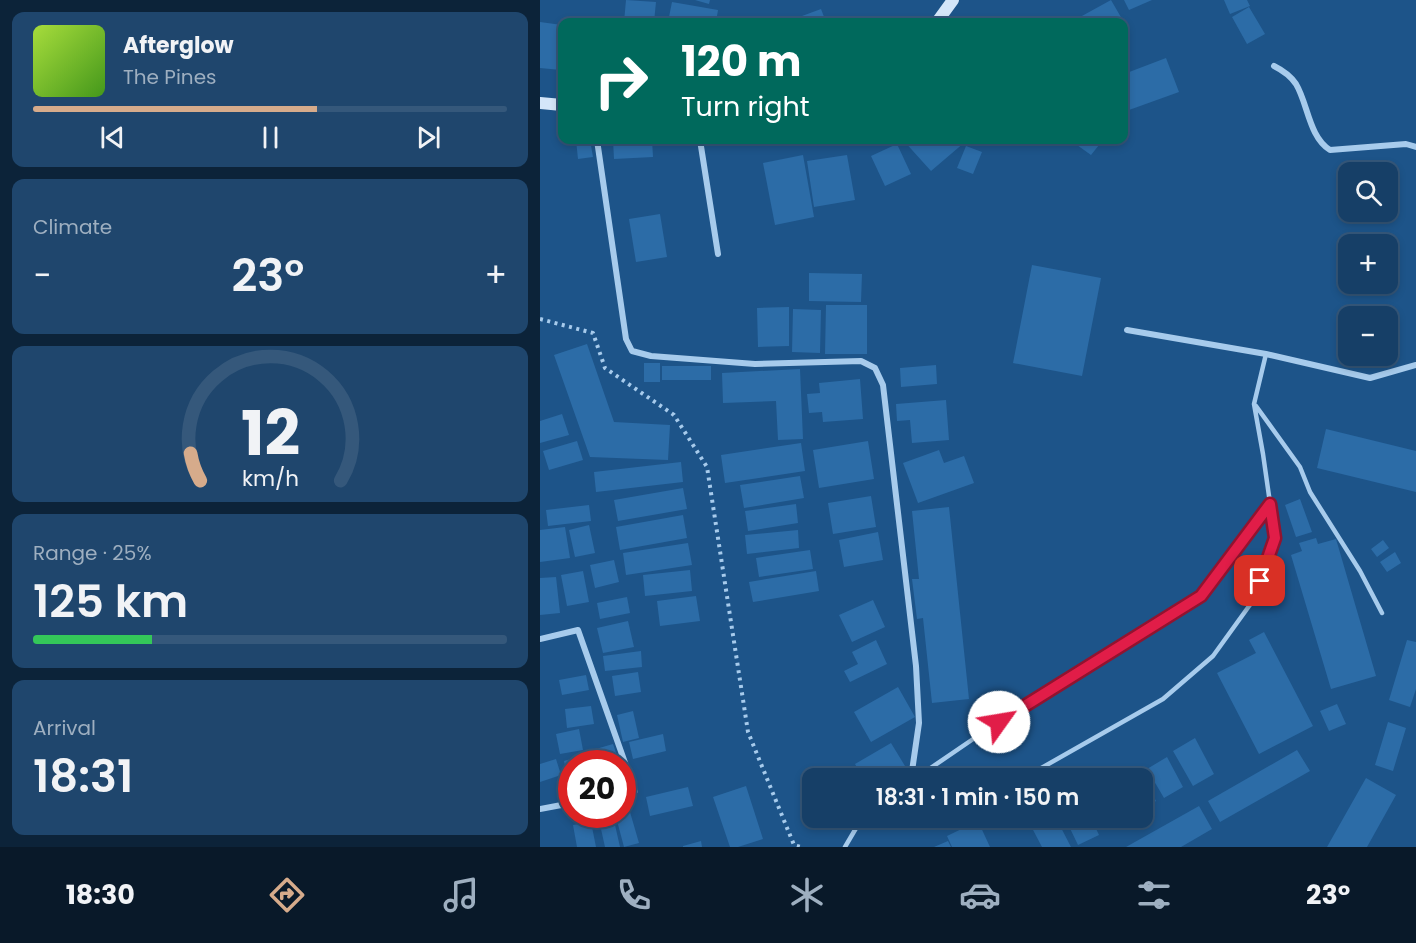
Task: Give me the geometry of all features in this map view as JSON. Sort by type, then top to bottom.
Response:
[{"type":"street","points":[[940,18],[953,0]]},
{"type":"street","points":[[1274,66],[1285,72],[1296,84],[1321,144],[1330,150],[1406,144],[1416,147]]},
{"type":"street","points":[[540,103],[558,105]]},
{"type":"street","points":[[598,144],[626,339],[632,351],[651,356],[755,364],[861,361],[875,368],[883,385],[916,666],[919,723],[912,768]]},
{"type":"street","points":[[701,144],[718,254]]},
{"type":"street","points":[[1127,330],[1266,354],[1370,378],[1416,365]]},
{"type":"street","points":[[540,639],[578,630],[620,750]]},
{"type":"street","points":[[540,809],[558,806]]},
{"type":"lane","points":[[1041,768],[1163,699],[1212,656],[1252,602],[1275,538],[1254,404],[1266,354]]},
{"type":"lane","points":[[1254,404],[1300,467],[1310,492],[1360,571],[1382,613]]},
{"type":"lane","points":[[931,768],[979,735],[1201,596],[1270,504]]},
{"type":"lane","points":[[845,847],[856,828]]},
{"type":"path","points":[[540,319],[593,333],[605,368],[674,415],[707,467],[748,732],[794,845],[801,847]]},
{"type":"building","points":[[626,0],[656,2],[654,18],[624,18]]},
{"type":"building","points":[[695,0],[710,0],[709,4]]},
{"type":"building","points":[[1111,0],[1122,18],[1078,18]]},
{"type":"building","points":[[1124,0],[1152,0],[1129,10]]},
{"type":"building","points":[[1224,0],[1247,0],[1250,6],[1230,14]]},
{"type":"building","points":[[672,2],[718,10],[717,18],[669,18]]},
{"type":"building","points":[[1249,7],[1265,34],[1247,44],[1232,17]]},
{"type":"building","points":[[821,9],[824,18],[803,18],[802,16]]},
{"type":"building","points":[[540,22],[558,24],[558,70],[540,68]]},
{"type":"building","points":[[1166,58],[1179,92],[1129,110],[1128,72]]},
{"type":"building","points":[[576,144],[591,144],[593,157],[578,159]]},
{"type":"building","points":[[613,144],[652,144],[653,157],[614,159]]},
{"type":"building","points":[[897,144],[911,174],[885,186],[871,156]]},
{"type":"building","points":[[907,144],[963,144],[931,171]]},
{"type":"building","points":[[1076,144],[1100,144],[1091,155]]},
{"type":"building","points":[[966,146],[982,152],[973,174],[957,168]]},
{"type":"building","points":[[803,155],[814,217],[775,225],[763,163]]},
{"type":"building","points":[[847,155],[855,200],[814,207],[807,161]]},
{"type":"building","points":[[660,214],[667,257],[636,262],[629,219]]},
{"type":"building","points":[[1032,265],[1101,278],[1082,376],[1013,363]]},
{"type":"building","points":[[809,273],[862,274],[861,302],[809,301]]},
{"type":"building","points":[[826,305],[867,305],[867,354],[825,354]]},
{"type":"building","points":[[789,307],[789,346],[758,347],[757,308]]},
{"type":"building","points":[[793,309],[821,310],[820,353],[792,352]]},
{"type":"building","points":[[587,344],[614,422],[670,425],[668,460],[590,457],[554,355]]},
{"type":"building","points":[[644,363],[660,363],[660,382],[644,382]]},
{"type":"building","points":[[936,365],[937,384],[901,387],[900,368]]},
{"type":"building","points":[[662,366],[711,366],[711,380],[662,380]]},
{"type":"building","points":[[800,369],[803,439],[778,440],[776,401],[723,403],[722,373]]},
{"type":"building","points":[[860,379],[863,419],[823,422],[822,412],[809,413],[807,394],[820,393],[819,383]]},
{"type":"building","points":[[946,400],[949,440],[912,443],[910,420],[897,421],[896,404]]},
{"type":"building","points":[[562,414],[569,435],[540,443],[540,421]]},
{"type":"building","points":[[1326,429],[1416,451],[1416,492],[1317,468]]},
{"type":"building","points":[[577,441],[583,460],[549,470],[543,451]]},
{"type":"building","points":[[868,441],[874,479],[819,488],[813,450]]},
{"type":"building","points":[[801,443],[805,471],[725,483],[721,455]]},
{"type":"building","points":[[939,450],[944,463],[964,456],[974,483],[918,503],[903,463]]},
{"type":"building","points":[[681,462],[683,482],[596,492],[594,472]]},
{"type":"building","points":[[800,476],[804,498],[744,508],[740,485]]},
{"type":"building","points":[[683,488],[687,509],[618,521],[614,500]]},
{"type":"building","points":[[871,496],[876,527],[833,534],[828,503]]},
{"type":"building","points":[[1300,499],[1312,532],[1296,537],[1285,505]]},
{"type":"building","points":[[796,504],[798,523],[748,531],[745,511]]},
{"type":"building","points":[[589,505],[591,521],[548,526],[546,510]]},
{"type":"building","points":[[949,507],[969,699],[932,703],[923,618],[917,619],[912,579],[919,579],[912,511]]},
{"type":"building","points":[[683,515],[687,538],[620,550],[616,527]]},
{"type":"building","points":[[589,525],[595,553],[575,557],[569,530]]},
{"type":"building","points":[[565,527],[570,558],[540,562],[540,530]]},
{"type":"building","points":[[798,530],[799,548],[747,554],[745,535]]},
{"type":"building","points":[[878,532],[883,560],[844,567],[839,540]]},
{"type":"building","points":[[1316,538],[1318,544],[1336,539],[1376,676],[1331,689],[1291,555],[1302,551],[1299,543]]},
{"type":"building","points":[[1383,540],[1389,548],[1377,557],[1371,549]]},
{"type":"building","points":[[688,543],[692,565],[626,575],[623,553]]},
{"type":"building","points":[[810,550],[813,569],[759,577],[756,558]]},
{"type":"building","points":[[1395,552],[1401,563],[1387,572],[1380,562]]},
{"type":"building","points":[[614,560],[619,582],[595,588],[590,565]]},
{"type":"building","points":[[690,570],[692,591],[645,596],[643,575]]},
{"type":"building","points":[[583,571],[589,602],[567,606],[561,575]]},
{"type":"building","points":[[816,571],[819,591],[753,602],[749,582]]},
{"type":"building","points":[[556,577],[560,613],[540,615],[540,578]]},
{"type":"building","points":[[696,596],[700,621],[660,626],[657,601]]},
{"type":"building","points":[[627,597],[630,613],[600,619],[597,603]]},
{"type":"building","points":[[873,600],[885,627],[852,642],[839,615]]},
{"type":"building","points":[[628,621],[634,647],[603,653],[597,628]]},
{"type":"building","points":[[1264,632],[1313,726],[1259,754],[1217,673],[1256,653],[1249,640]]},
{"type":"building","points":[[876,640],[887,664],[850,682],[844,671],[858,664],[852,652]]},
{"type":"building","points":[[1407,640],[1416,642],[1416,689],[1410,707],[1389,700]]},
{"type":"building","points":[[641,651],[642,667],[605,671],[603,656]]},
{"type":"building","points":[[638,672],[641,692],[615,696],[612,676]]},
{"type":"building","points":[[586,675],[589,690],[562,695],[559,680]]},
{"type":"building","points":[[898,687],[915,717],[871,742],[854,712]]},
{"type":"building","points":[[1337,704],[1346,724],[1329,731],[1320,711]]},
{"type":"building","points":[[591,706],[594,724],[567,728],[565,709]]},
{"type":"building","points":[[633,711],[639,738],[623,742],[617,715]]},
{"type":"building","points":[[1388,722],[1406,728],[1393,771],[1375,765]]},
{"type":"building","points":[[579,729],[583,750],[559,750],[556,734]]},
{"type":"building","points":[[663,734],[666,751],[636,758],[636,750],[631,750],[629,742]]},
{"type":"building","points":[[1195,738],[1214,774],[1193,786],[1173,751]]},
{"type":"building","points":[[891,743],[905,766],[902,768],[857,768],[855,764]]},
{"type":"building","points":[[613,744],[615,750],[596,750]]},
{"type":"building","points":[[1297,750],[1310,771],[1220,822],[1208,801]]},
{"type":"building","points":[[1167,757],[1183,787],[1164,798],[1153,779],[1153,768],[1149,768]]},
{"type":"building","points":[[556,759],[558,776],[540,782],[540,764]]},
{"type":"building","points":[[1366,778],[1396,795],[1367,847],[1327,847]]},
{"type":"building","points":[[746,786],[763,839],[738,847],[730,847],[713,797]]},
{"type":"building","points":[[688,787],[693,806],[650,816],[646,797]]},
{"type":"building","points":[[1199,806],[1212,829],[1181,847],[1126,847]]},
{"type":"building","points":[[574,828],[592,828],[596,847],[577,847]]},
{"type":"building","points":[[616,828],[620,847],[605,847],[601,829]]},
{"type":"building","points":[[619,828],[635,828],[639,843],[624,847]]},
{"type":"building","points":[[964,828],[981,828],[990,847],[952,847],[947,836]]},
{"type":"building","points":[[1032,828],[1061,828],[1071,847],[1042,847]]},
{"type":"building","points":[[1070,828],[1096,828],[1099,835],[1078,845]]},
{"type":"building","points":[[701,841],[702,847],[683,847],[683,846]]},
{"type":"building","points":[[948,841],[951,847],[934,847]]},
{"type":"route","points":[[999,722],[1201,596],[1270,504],[1275,538],[1260,581]]}]
